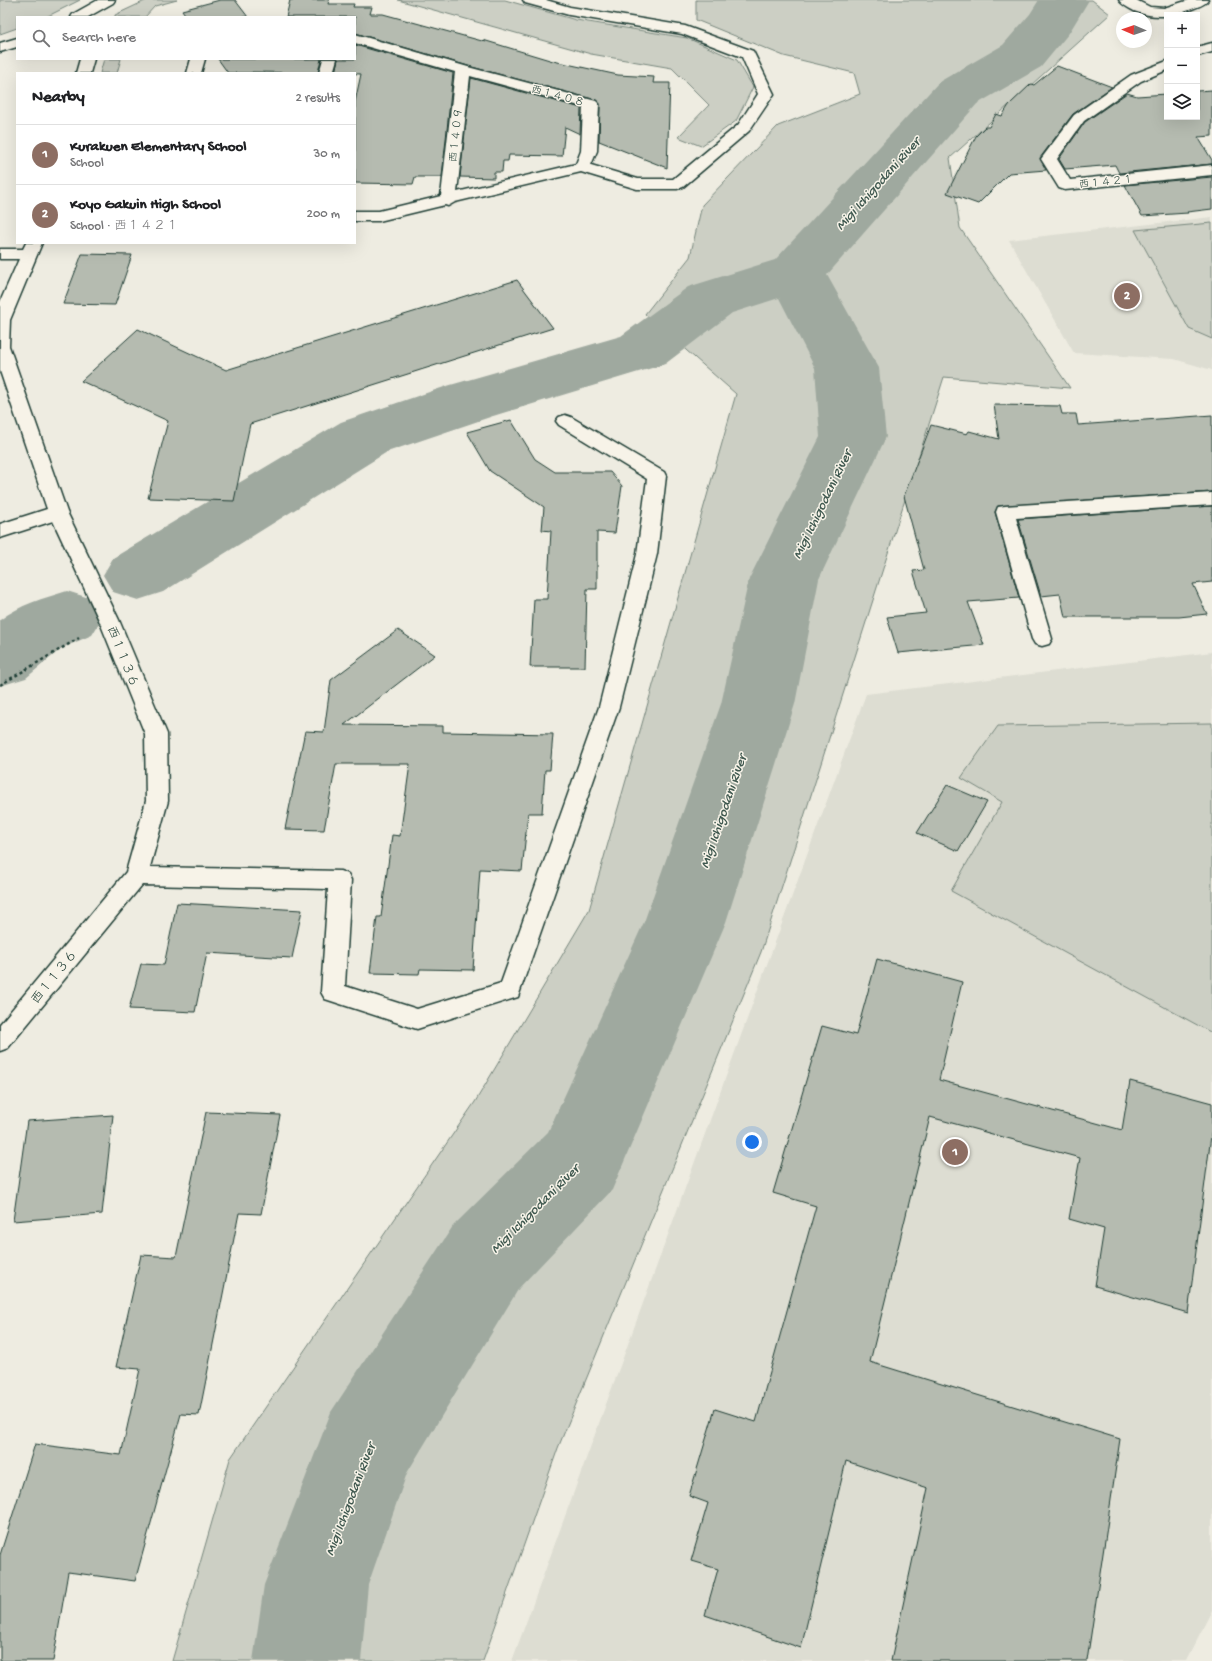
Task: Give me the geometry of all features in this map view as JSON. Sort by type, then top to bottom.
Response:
[{"type":"street","points":[[84,16],[108,0]]},
{"type":"street","points":[[356,216],[379,216],[582,167],[637,184],[677,184],[744,128],[766,94],[748,54],[685,30],[569,11],[530,0]]},
{"type":"street","points":[[1129,2],[1150,12],[1174,12],[1201,0]]},
{"type":"street","name":"西１４０８","points":[[356,38],[462,70],[590,104],[589,151],[582,167]]},
{"type":"street","points":[[0,48],[16,42]]},
{"type":"street","points":[[1200,51],[1212,47]]},
{"type":"street","points":[[83,72],[87,60]]},
{"type":"street","points":[[194,72],[198,60]]},
{"type":"street","points":[[326,72],[330,60]]},
{"type":"street","name":"西１４２１","points":[[1164,66],[1136,78],[1079,118],[1048,159],[1065,185],[1212,170]]},
{"type":"street","name":"西１４０９","points":[[448,200],[462,70]]},
{"type":"street","points":[[0,254],[32,249]]},
{"type":"street","name":"西１１３６","points":[[0,1041],[136,876],[157,801],[156,734],[109,620],[58,512],[0,346],[1,320],[32,249]]},
{"type":"street","points":[[136,876],[340,880],[333,992],[417,1019],[510,990],[609,707],[647,554],[657,476],[565,421]]},
{"type":"street","points":[[1042,639],[1005,512],[1212,499]]},
{"type":"street","points":[[0,531],[58,512]]},
{"type":"path","points":[[0,684],[109,620]]},
{"type":"shaded area","points":[[0,0],[80,0],[48,16],[16,16],[16,28],[0,34]]},
{"type":"shaded area","points":[[147,0],[177,0],[155,6],[146,16],[115,15]]},
{"type":"shaded area","points":[[398,0],[505,0],[576,20],[687,38],[737,60],[753,87],[736,121],[701,146],[678,137],[709,105],[672,68],[591,54]]},
{"type":"shaded area","points":[[696,0],[1092,0],[1110,14],[950,158],[960,228],[1070,388],[944,377],[761,952],[558,1448],[483,1661],[172,1661],[230,1459],[475,1102],[589,910],[736,394],[645,314],[690,257],[702,205],[778,126],[860,94],[854,73],[784,56],[696,20]]},
{"type":"shaded area","points":[[104,60],[121,60],[117,72],[100,72]]},
{"type":"shaded area","points":[[1212,217],[1212,370],[1174,359],[1074,353],[1009,240]]},
{"type":"shaded area","points":[[1212,223],[1212,339],[1189,329],[1135,230]]},
{"type":"shaded area","points":[[1212,652],[1212,1610],[1186,1661],[512,1661],[866,694]]},
{"type":"shaded area","points":[[1212,723],[1212,1033],[951,891],[1002,802],[961,778],[998,726]]},
{"type":"building","points":[[220,0],[235,0],[247,16],[186,16],[182,10]]},
{"type":"building","points":[[290,0],[329,0],[328,4],[354,4],[353,7],[372,7],[370,14],[383,14],[482,41],[483,40],[553,61],[618,75],[654,77],[653,83],[670,83],[667,168],[599,141],[600,104],[596,100],[468,66],[356,33],[356,16],[286,16]]},
{"type":"building","points":[[356,45],[453,73],[442,177],[415,177],[413,184],[356,183],[356,97],[361,74],[356,74],[356,72],[335,72],[338,60],[356,60]]},
{"type":"building","points":[[219,60],[321,60],[318,72],[227,72]]},
{"type":"building","points":[[1057,66],[1112,87],[1073,114],[1040,158],[1046,170],[1009,173],[978,204],[947,193],[976,136],[985,127],[989,127],[996,114],[1002,116],[1009,105],[1031,84],[1034,85]]},
{"type":"building","points":[[471,78],[581,108],[580,134],[565,127],[562,156],[509,155],[508,161],[503,161],[502,172],[494,172],[494,178],[460,177]]},
{"type":"building","points":[[1212,90],[1212,136],[1198,137],[1212,160],[1212,164],[1119,173],[1115,165],[1065,169],[1059,159],[1085,122],[1127,93],[1137,96],[1164,94],[1164,120],[1200,120],[1200,91]]},
{"type":"building","points":[[1212,177],[1212,209],[1187,212],[1188,213],[1142,216],[1125,185]]},
{"type":"building","points":[[82,254],[132,255],[115,305],[63,304]]},
{"type":"building","points":[[517,280],[553,328],[250,424],[234,501],[148,498],[168,421],[81,381],[138,329],[226,370]]},
{"type":"building","points":[[994,405],[1060,406],[1062,414],[1076,414],[1078,425],[1212,415],[1212,492],[998,506],[995,512],[1019,598],[968,602],[984,645],[898,653],[887,617],[926,613],[913,571],[924,570],[904,496],[931,425],[967,434],[969,431],[999,439]]},
{"type":"building","points":[[511,420],[535,459],[555,472],[610,472],[622,486],[615,533],[597,532],[597,589],[587,589],[585,667],[530,667],[534,599],[547,599],[551,531],[542,530],[544,507],[490,471],[467,432]]},
{"type":"building","points":[[1212,506],[1212,582],[1193,584],[1207,614],[1179,617],[1065,617],[1060,594],[1041,596],[1018,519]]},
{"type":"building","points":[[398,630],[435,655],[344,725],[443,726],[443,732],[553,734],[550,770],[545,770],[542,813],[528,813],[522,871],[480,869],[473,970],[420,969],[419,974],[370,973],[377,917],[381,917],[392,835],[400,836],[410,764],[336,764],[324,830],[285,829],[305,731],[324,732],[331,680]]},
{"type":"building","points":[[947,785],[987,802],[958,851],[917,833]]},
{"type":"building","points":[[177,903],[302,910],[292,958],[207,953],[195,1012],[129,1009],[141,964],[164,965]]},
{"type":"building","points":[[877,959],[962,982],[939,1080],[1122,1130],[1130,1081],[1212,1103],[1212,1128],[1188,1313],[1095,1286],[1104,1229],[1069,1219],[1080,1158],[930,1117],[870,1362],[1120,1439],[1087,1661],[891,1661],[928,1488],[846,1461],[801,1648],[705,1615],[718,1569],[691,1561],[708,1503],[689,1496],[715,1409],[756,1422],[816,1206],[773,1193],[822,1026],[856,1035]]},
{"type":"building","points":[[206,1112],[280,1115],[261,1214],[239,1213],[199,1415],[181,1414],[135,1581],[68,1572],[53,1661],[0,1661],[0,1555],[35,1444],[121,1455],[140,1369],[116,1367],[141,1255],[176,1257]]},
{"type":"building","points":[[113,1115],[102,1214],[13,1221],[27,1121]]},
{"type":"waterway","name":"Migi Ichigodani River","points":[[796,273],[958,93],[1022,56],[1051,22],[1064,0]]},
{"type":"waterway","points":[[138,575],[364,437],[470,401],[643,350],[710,300],[796,273]]},
{"type":"waterway","name":"Migi Ichigodani River","points":[[307,1661],[316,1585],[366,1447],[486,1257],[580,1161],[685,922],[758,704],[784,579],[853,437],[847,368],[796,273]]},
{"type":"waterway","points":[[0,659],[36,630],[67,617]]},
{"type":"place","name":"Koyo Gakuin High School","points":[[1127,296]]},
{"type":"place","name":"Kurakuen Elementary School","points":[[955,1152]]}]
